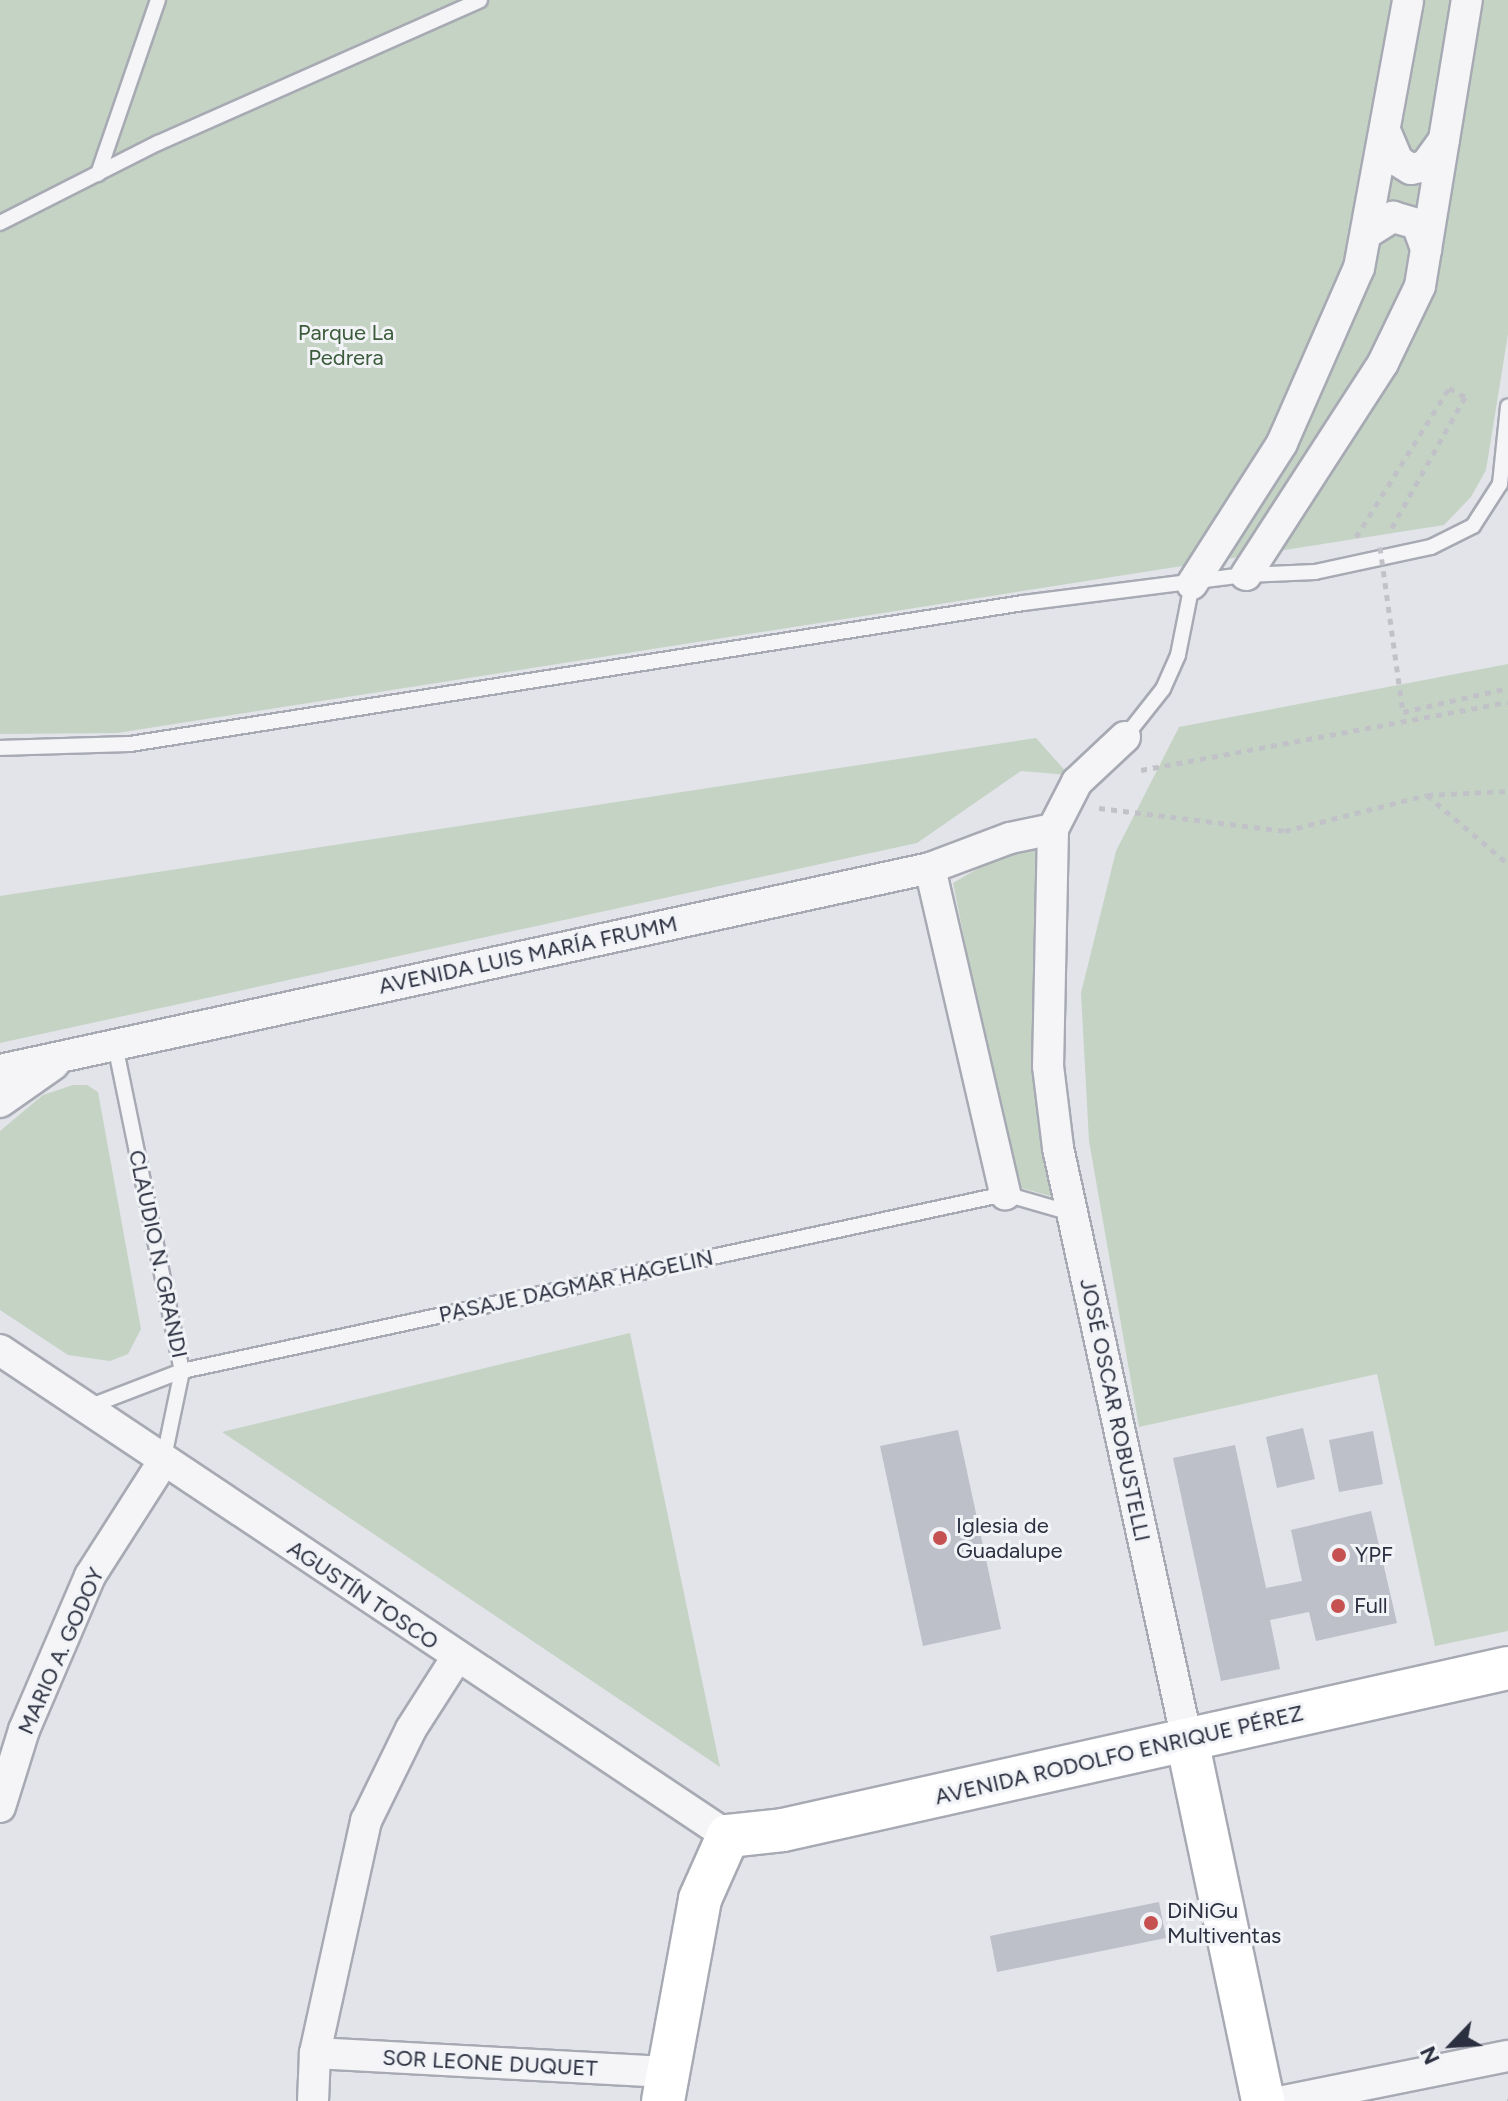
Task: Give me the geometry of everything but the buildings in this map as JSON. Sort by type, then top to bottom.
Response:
[{"type":"street","points":[[1192,584],[1282,443],[1325,354],[1359,268],[1387,135],[1408,0]]},
{"type":"street","points":[[1246,575],[1383,363],[1420,286],[1467,0]]},
{"type":"street","points":[[1387,135],[1398,161],[1411,169],[1425,166],[1446,137]]},
{"type":"street","points":[[1367,233],[1393,217],[1417,224],[1426,249]]},
{"type":"street","points":[[1059,816],[1077,782],[1125,737]]},
{"type":"street","name":"AVENIDA LUIS MARÍA FRUMM","points":[[0,1070],[930,868],[1059,816]]},
{"type":"street","name":"JOSÉ OSCAR ROBUSTELLI","points":[[1059,816],[1048,1066],[1072,1213],[1263,2101]]},
{"type":"street","points":[[930,868],[1005,1194]]},
{"type":"street","points":[[0,1102],[67,1055]]},
{"type":"street","name":"AGUSTÍN TOSCO","points":[[0,1350],[163,1462],[728,1836]]},
{"type":"street","name":"MARIO A. GODOY","points":[[0,1807],[24,1730],[90,1576],[163,1462]]},
{"type":"street","points":[[313,2101],[315,2053],[366,1821],[411,1729],[457,1657]]},
{"type":"street","name":"AVENIDA RODOLFO ENRIQUE PÉREZ","points":[[728,1836],[783,1830],[1508,1668]]},
{"type":"street","points":[[664,2087],[700,1899],[728,1836]]},
{"type":"street","name":"SOR LEONE DUQUET","points":[[315,2053],[664,2087]]},
{"type":"street","points":[[1284,2101],[1508,2056]]},
{"type":"lane","points":[[98,174],[158,0]]},
{"type":"lane","points":[[0,223],[98,174],[480,0]]},
{"type":"lane","points":[[0,748],[145,742],[865,626],[1246,575],[1315,572],[1338,563],[1431,547],[1473,526],[1500,484],[1508,406]]},
{"type":"lane","points":[[1125,737],[1163,689],[1178,655],[1192,584]]},
{"type":"lane","name":"CLAUDIO N. GRANDI","points":[[115,1045],[182,1371],[163,1462]]},
{"type":"lane","name":"PASAJE DAGMAR HAGELIN","points":[[84,1408],[182,1371],[1005,1194],[1072,1213]]},
{"type":"path","points":[[1338,563],[1449,388],[1465,397],[1380,547],[1403,712],[1508,688]]},
{"type":"path","points":[[1139,771],[1508,702]]},
{"type":"path","points":[[1059,816],[1285,831],[1427,795],[1508,791]]},
{"type":"path","points":[[1427,795],[1508,864]]},
{"type":"green space","name":"Parque La Pedrera","points":[[0,0],[1508,0],[1508,334],[1486,470],[1471,497],[1444,525],[117,733],[0,734]]},
{"type":"green space","points":[[1508,664],[1508,1631],[1435,1646],[1377,1374],[1139,1427],[1089,1141],[1081,993],[1116,851],[1179,727]]},
{"type":"green space","points":[[1036,738],[1069,775],[1021,771],[917,843],[0,1043],[0,896]]},
{"type":"green space","points":[[1042,843],[1057,1198],[1014,1186],[953,883],[1015,847]]},
{"type":"green space","points":[[73,1085],[87,1085],[98,1092],[141,1329],[128,1354],[110,1361],[68,1355],[0,1310],[0,1131],[43,1095]]},
{"type":"green space","points":[[630,1333],[720,1767],[222,1432]]},
{"type":"place","name":"Iglesia de Guadalupe","points":[[940,1538]]},
{"type":"place","name":"YPF","points":[[1339,1555]]},
{"type":"place","name":"Full","points":[[1338,1606]]},
{"type":"place","name":"DiNiGu Multiventas","points":[[1151,1923]]}]
